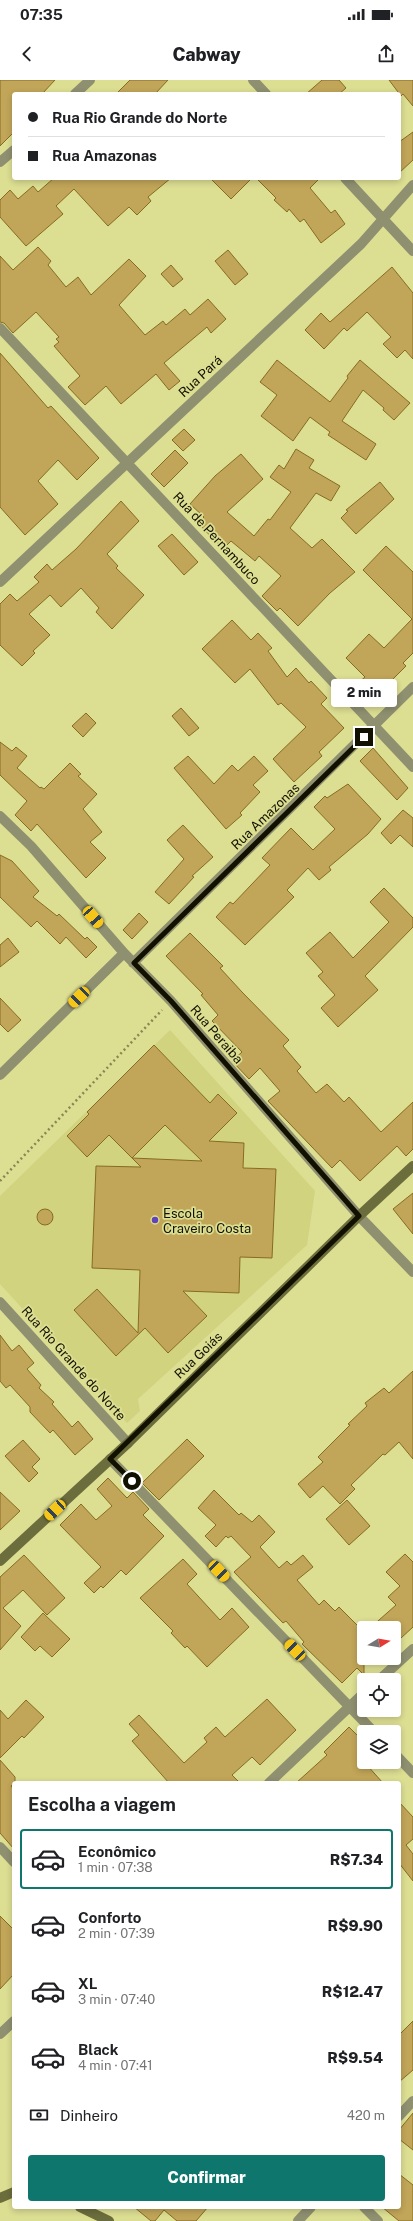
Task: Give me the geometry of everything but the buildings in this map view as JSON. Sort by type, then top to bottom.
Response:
[{"type":"street","points":[[77,92],[90,80]]},
{"type":"street","points":[[253,80],[264,92]]},
{"type":"street","points":[[0,162],[12,152]]},
{"type":"street","points":[[347,180],[413,251]]},
{"type":"street","name":"Rua Pará","points":[[0,582],[361,244],[384,220],[413,185]]},
{"type":"street","name":"Rua de Pernambuco","points":[[0,328],[413,766]]},
{"type":"street","name":"Rua Amazonas","points":[[134,963],[413,687]]},
{"type":"street","name":"Rua Peraiba","points":[[0,816],[31,846],[124,953],[171,1001],[359,1216],[413,1272]]},
{"type":"street","points":[[0,1075],[124,953]]},
{"type":"street","name":"Rua Goiás","points":[[0,1561],[128,1442],[359,1216],[413,1166]]},
{"type":"street","name":"Rua Rio Grande do Norte","points":[[0,1302],[128,1442]]},
{"type":"street","points":[[110,1459],[367,1725]]},
{"type":"street","points":[[387,1673],[413,1649]]},
{"type":"street","points":[[271,1781],[357,1699]]},
{"type":"street","points":[[401,1760],[413,1773]]},
{"type":"street","points":[[0,1847],[12,1860]]},
{"type":"street","points":[[0,2034],[12,2023]]},
{"type":"street","points":[[401,2114],[413,2101]]},
{"type":"street","points":[[0,2198],[12,2193]]},
{"type":"street","points":[[84,2209],[110,2221]]},
{"type":"street","points":[[298,2221],[309,2209]]},
{"type":"street","points":[[366,2209],[378,2221]]},
{"type":"path","points":[[0,1181],[171,1001]]},
{"type":"shaded area","name":"Escola Craveiro Costa","points":[[170,1030],[315,1191],[307,1245],[138,1399],[140,1411],[127,1423],[0,1284],[0,1196]]},
{"type":"place","name":"Escola Craveiro Costa","points":[[155,1220]]},
{"type":"route","points":[[132,1481],[110,1459],[359,1216],[171,1001],[145,972],[134,963],[364,737]]}]
